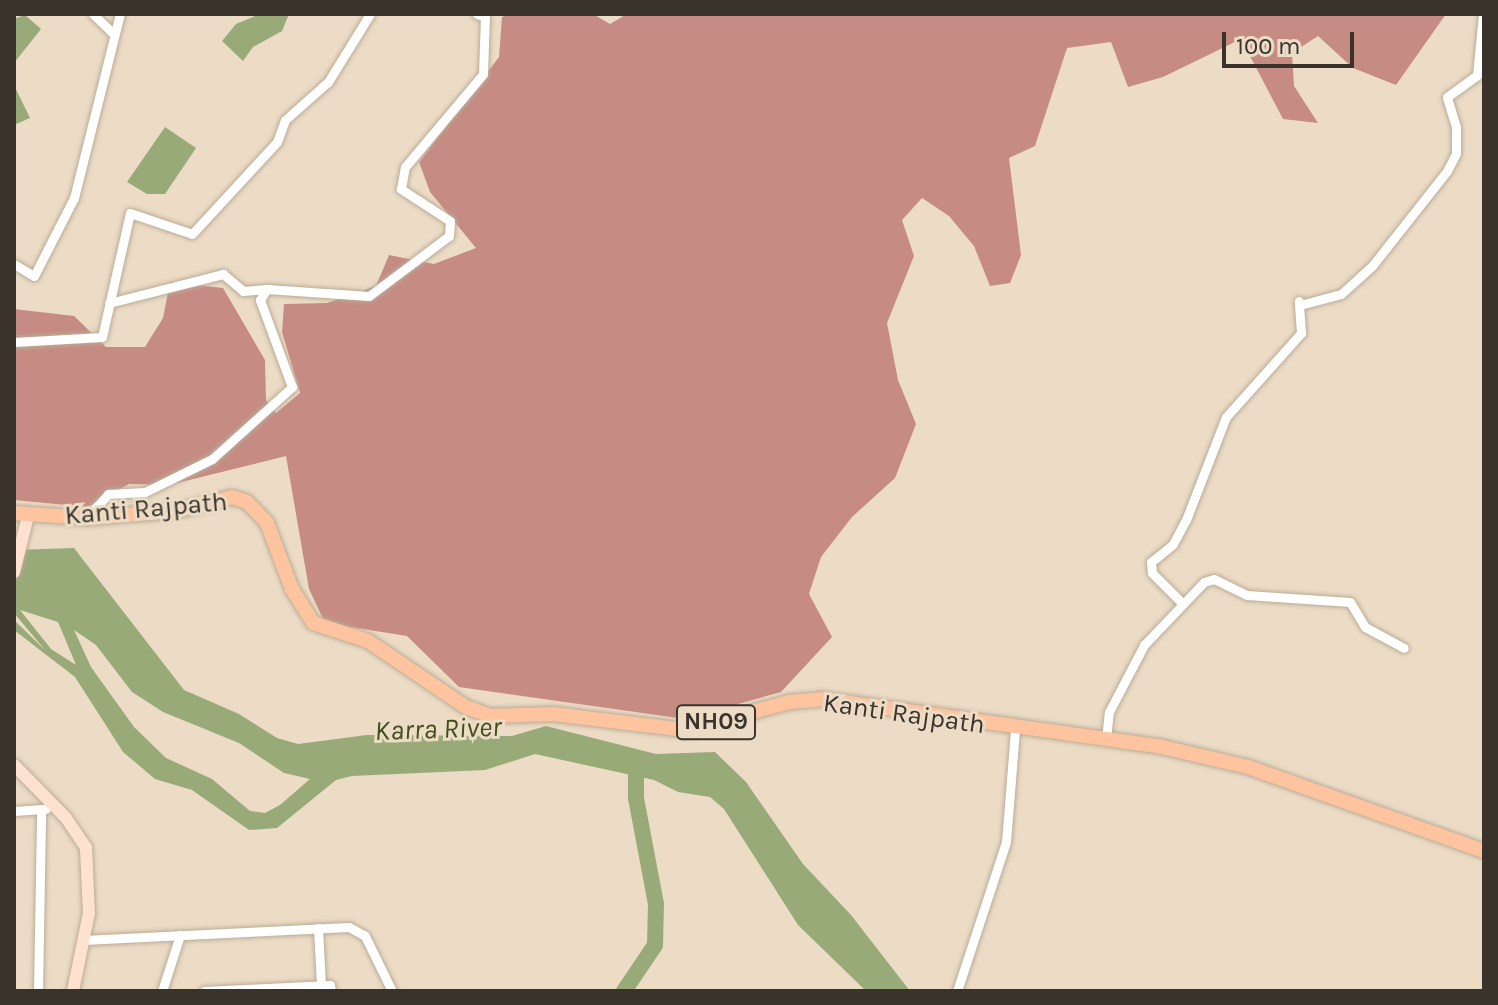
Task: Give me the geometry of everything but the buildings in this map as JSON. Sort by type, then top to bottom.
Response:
[{"type":"main road","name":"Kanti Rajpath","points":[[21,514],[86,518],[176,511],[232,497],[247,502],[267,523],[292,589],[313,623],[368,641],[466,707],[491,716],[553,714],[686,730],[790,702],[822,699],[1015,730],[1106,739],[1248,767],[1484,851]]},
{"type":"main road","points":[[14,572],[23,536],[21,514]]},
{"type":"main road","points":[[14,765],[47,808],[86,848],[89,913],[73,991]]},
{"type":"street","points":[[93,14],[114,34]]},
{"type":"street","points":[[14,264],[34,276],[74,198],[120,14]]},
{"type":"street","points":[[14,342],[102,337],[130,213],[192,234],[277,142],[285,120],[328,82],[370,14]]},
{"type":"street","points":[[109,303],[223,274],[243,291],[267,289],[369,296],[449,236],[450,221],[401,189],[405,167],[483,74],[485,17],[477,14]]},
{"type":"street","points":[[1182,603],[1152,573],[1151,562],[1173,544],[1186,520],[1226,417],[1301,333],[1299,302],[1341,294],[1447,171],[1456,153],[1456,127],[1447,97],[1477,75],[1483,14]]},
{"type":"street","points":[[86,518],[108,494],[145,492],[212,459],[292,387],[260,300],[267,289]]},
{"type":"street","points":[[1106,739],[1109,712],[1144,645],[1169,625],[1182,603],[1214,579],[1247,595],[1350,602],[1365,627],[1404,648]]},
{"type":"street","points":[[957,991],[1006,842],[1015,730]]},
{"type":"street","points":[[14,811],[47,808],[38,991]]},
{"type":"street","points":[[204,991],[326,988],[318,928]]},
{"type":"street","points":[[83,940],[358,928],[392,991]]},
{"type":"street","points":[[162,991],[180,935]]},
{"type":"shaded area","points":[[260,14],[289,14],[282,31],[253,47],[243,61],[222,41],[236,24]]},
{"type":"shaded area","points":[[512,14],[593,14],[610,24],[627,14],[1446,14],[1396,85],[1353,68],[1318,36],[1292,53],[1294,86],[1318,123],[1283,119],[1241,39],[1163,77],[1128,87],[1111,42],[1067,48],[1035,146],[1009,158],[1021,255],[1010,283],[990,286],[974,246],[949,216],[922,198],[902,220],[914,256],[887,323],[898,380],[916,424],[895,478],[852,517],[821,557],[809,594],[832,637],[781,692],[685,719],[459,687],[407,636],[325,623],[309,589],[286,456],[169,485],[129,484],[87,507],[14,500],[14,309],[74,316],[106,347],[145,347],[163,318],[170,282],[223,288],[265,360],[266,400],[276,413],[300,393],[282,332],[284,304],[327,303],[376,286],[389,255],[434,264],[476,248],[430,192],[419,162],[499,57],[502,17]]},
{"type":"shaded area","points":[[25,15],[41,29],[14,63],[14,19]]},
{"type":"shaded area","points":[[14,85],[30,118],[14,125]]},
{"type":"shaded area","points":[[165,127],[196,148],[165,194],[147,194],[127,182]]},
{"type":"shaded area","points":[[74,548],[184,690],[239,714],[277,738],[298,744],[367,735],[512,736],[546,726],[656,754],[715,752],[746,782],[803,864],[851,915],[910,991],[866,991],[798,925],[724,809],[710,797],[678,792],[654,780],[535,754],[485,770],[352,776],[336,780],[277,828],[249,830],[192,790],[155,779],[123,752],[75,677],[14,630],[14,620],[45,650],[14,613],[14,550]],"holes":[[[20,610],[58,622],[76,665],[51,649]],[[74,630],[96,645],[132,692],[163,712],[239,743],[284,773],[310,779],[280,805],[265,813],[250,811],[212,779],[166,758],[134,727],[91,667]]]},
{"type":"waterway","points":[[624,991],[655,945],[656,904],[636,798],[636,763]]},
{"type":"water label","name":"Karra River","points":[[438,729]]}]
